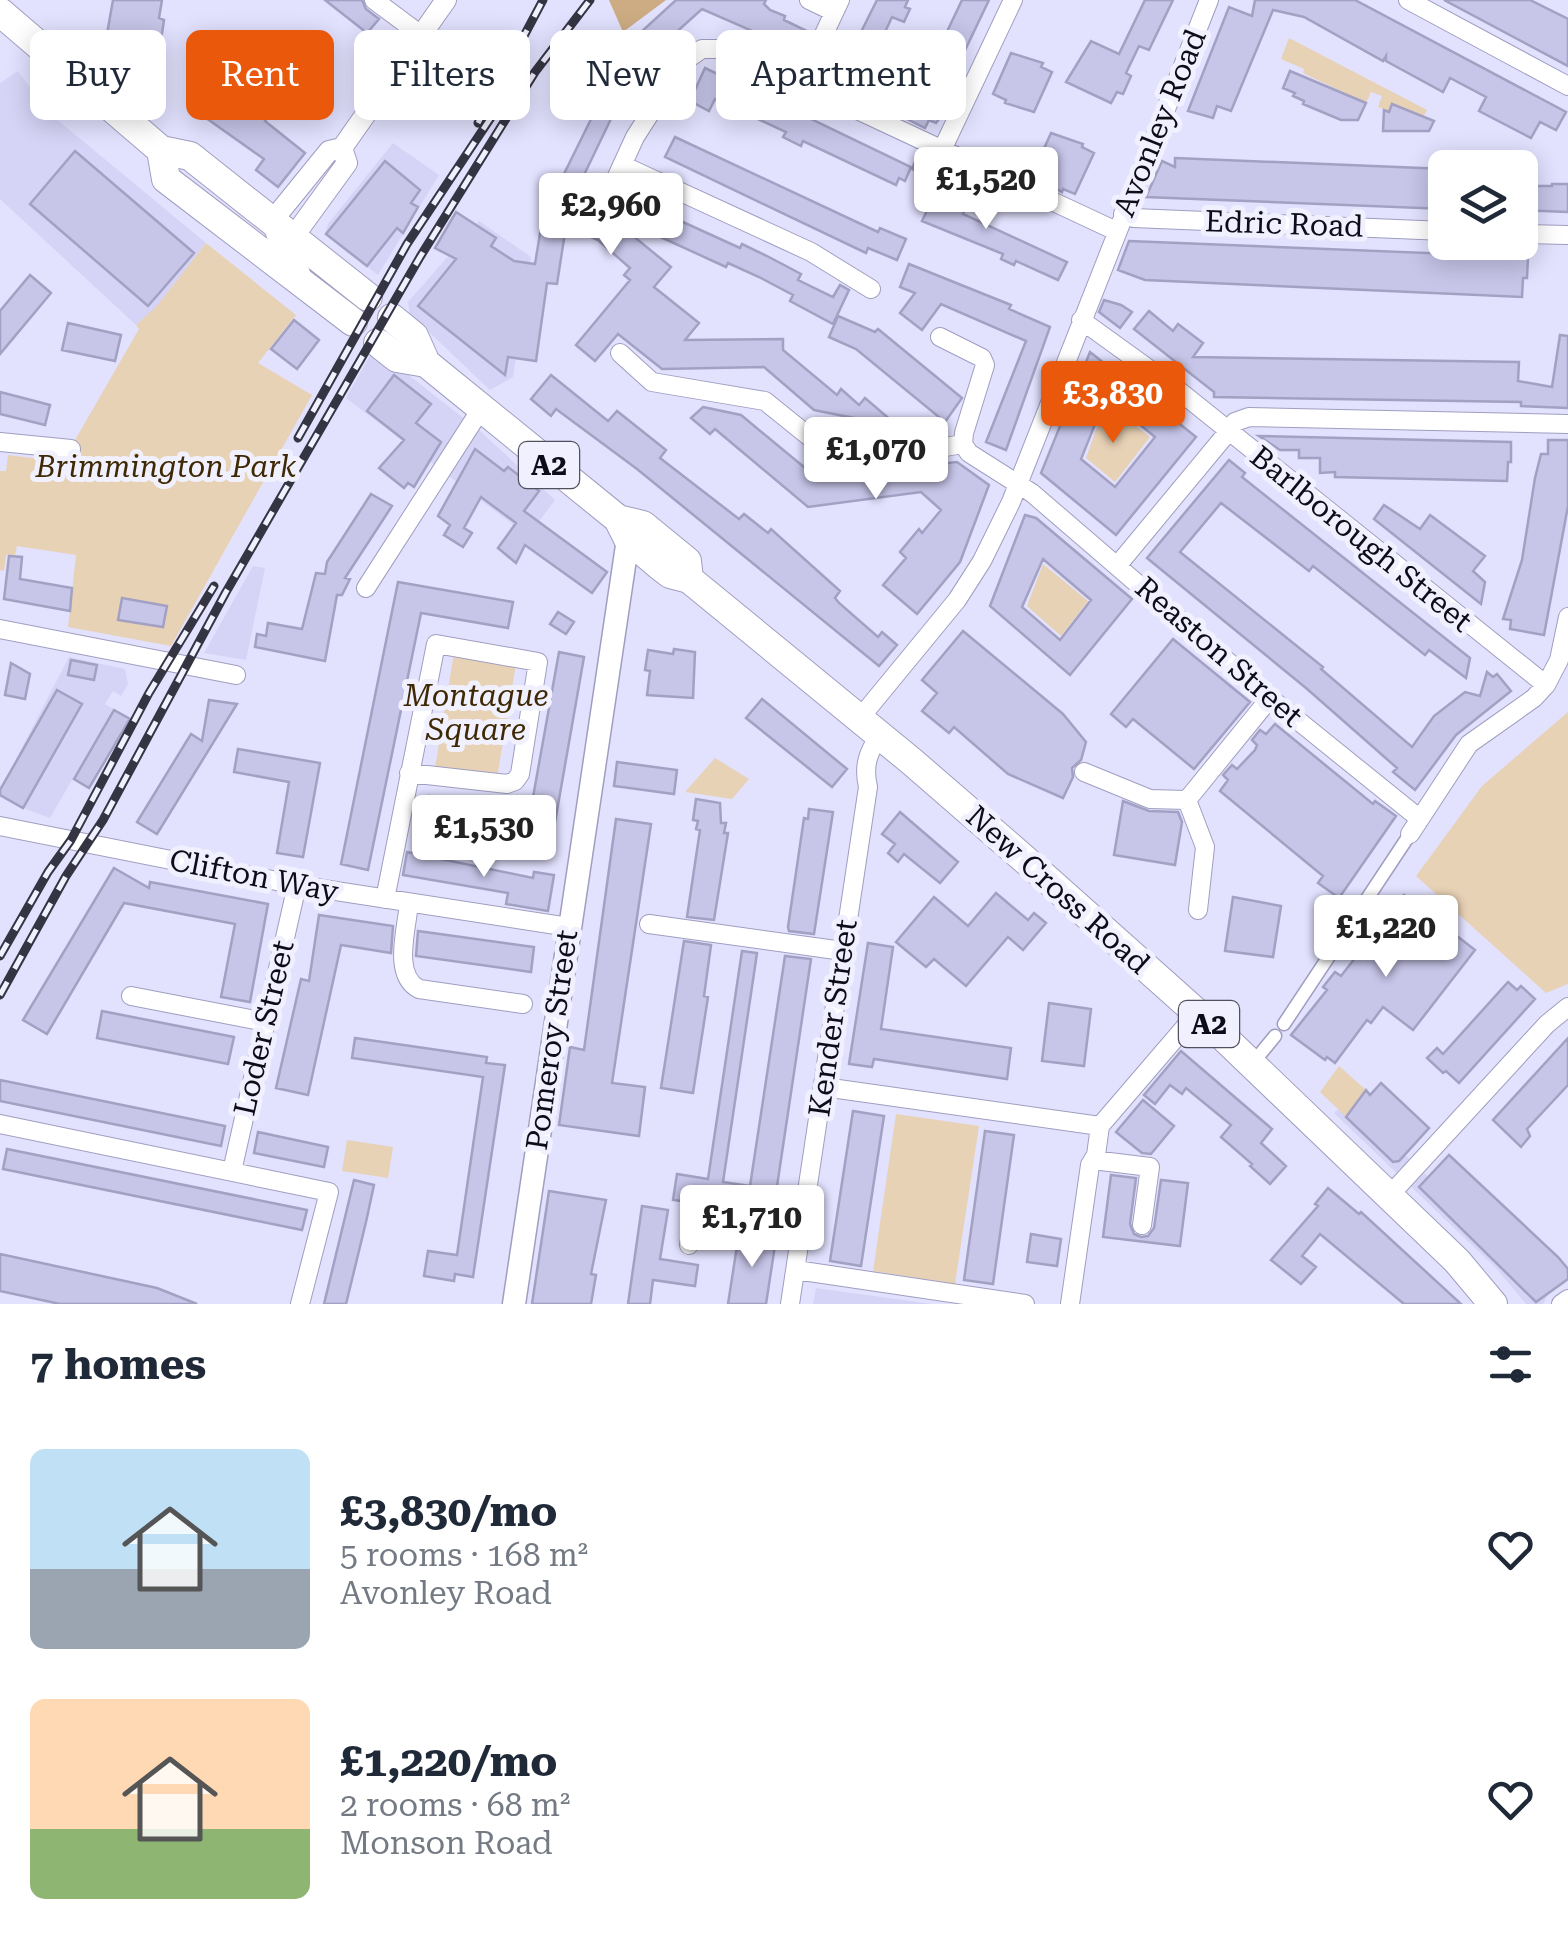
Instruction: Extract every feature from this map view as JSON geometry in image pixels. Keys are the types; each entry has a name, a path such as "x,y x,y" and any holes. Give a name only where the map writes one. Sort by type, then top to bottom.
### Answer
{"highway":[{"path":"6,27 160,150 190,156 368,297"},
{"path":"160,150 166,179 352,322"},
{"path":"234,231 284,228"},
{"name":"A2","path":"392,318 414,336 426,363 482,409"},
{"name":"A2","path":"378,342 397,358 426,363"},
{"name":"New Cross Road","path":"482,409 623,529 643,525 687,561 690,580 870,727 1198,1013 1457,1261 1493,1304"}],"main road":[{"name":"Pomeroy Street","path":"514,1304 623,529"}],"street":[{"path":"374,0 414,30"},
{"path":"425,30 446,0"},
{"path":"810,0 837,6 826,30"},
{"path":"942,150 1012,0"},
{"name":"Avonley Road","path":"870,727 982,560 1018,485 1209,0"},
{"path":"1408,0 1568,86"},
{"name":"Edric Road","path":"622,166 635,137 684,62 702,48 716,48"},
{"path":"304,284 296,264 278,244 329,151 342,148 362,120"},
{"name":"Edric Road","path":"879,120 942,150 1120,222 1134,218 1428,230"},
{"path":"602,208 622,166 812,252 870,289"},
{"path":"1538,234 1568,235"},
{"name":"Barlborough Street","path":"1081,320 1178,390 1546,685"},
{"path":"620,353 652,382 765,401 827,451 907,441 933,450 963,444 985,364 982,358 940,337"},
{"path":"366,588 482,409"},
{"path":"1117,566 1235,422 1248,416 1568,424"},
{"path":"0,443 70,449"},
{"name":"Reaston Street","path":"963,444 969,453 1032,493 1415,826"},
{"path":"1284,1024 1469,744 1534,698 1546,685 1559,660 1568,617"},
{"path":"0,629 236,675"},
{"path":"385,899 409,773 436,644 538,662 516,782 409,773"},
{"path":"1188,800 1270,698"},
{"name":"Kender Street","path":"790,1304 868,787 865,775 870,727"},
{"path":"1084,772 1150,799 1188,800"},
{"path":"1188,800 1205,847 1198,910"},
{"name":"Clifton Way","path":"0,826 297,885 568,927"},
{"name":"Loder Street","path":"232,1171 297,885"},
{"path":"409,903 404,968 411,985 523,1004"},
{"path":"649,924 843,951"},
{"path":"131,996 266,1022"},
{"path":"1389,1196 1547,1024 1568,1007"},
{"path":"1070,1304 1100,1126 1198,1013"},
{"path":"1252,1064 1274,1036"},
{"path":"824,1087 1100,1126"},
{"path":"0,1124 329,1192 300,1304"},
{"path":"1093,1160 1150,1168 1142,1225"},
{"path":"689,1245 694,1214 802,1230"},
{"path":"796,1270 1026,1304"},
{"path":"1561,1304 1568,1299"}],"shaded area":[{"path":"609,0 666,0 626,30 622,30"},
{"path":"18,71 30,87 30,120 57,120 206,243 156,308 136,325 0,199 0,83"},
{"path":"393,143 439,175 378,275 325,234 328,224"},
{"path":"479,221 531,257 513,377 490,390 410,314 408,302"},
{"path":"374,348 480,431 555,500 528,536 346,398"},
{"path":"253,566 265,568 246,660 204,653"},
{"path":"69,657 125,669 128,684 121,696 113,691 105,704 113,709 50,818 23,808 0,795 0,790"},
{"path":"1348,1101 1509,1253 1548,1294 1543,1304 1526,1304 1496,1268 1334,1113"},
{"path":"816,1288 932,1304 813,1304"}],"green space":[{"path":"1289,38 1427,110 1422,119 1393,104 1389,111 1378,107 1382,96 1371,92 1366,103 1303,73 1304,69 1281,59"},
{"name":"Brimmington Park","path":"206,243 296,315 258,363 312,395 171,646 68,627 76,555 17,546 15,555 6,555 4,571 0,570 0,471 6,471 8,455 71,463 75,440 139,329 136,325 156,307"},
{"path":"1106,402 1150,437 1115,482 1086,458"},
{"path":"818,417 859,426 861,438 825,440 810,428"},
{"path":"1043,564 1088,601 1061,636 1027,606"},
{"name":"Montague Square","path":"454,653 516,664 497,778 435,768"},
{"path":"1568,712 1568,984 1546,993 1416,876 1482,786"},
{"path":"715,758 749,779 732,799 685,792"},
{"path":"1339,1066 1366,1090 1346,1117 1320,1092"},
{"path":"896,1114 979,1126 955,1284 873,1271"},
{"path":"347,1140 393,1147 388,1178 342,1171"}],"building":[{"path":"113,0 162,0 159,18 164,20 162,30 108,30"},
{"path":"325,0 362,0 366,9 379,19 370,30 363,30"},
{"path":"676,0 766,0 764,4 770,10 805,30 750,30 702,9 679,30 643,30"},
{"path":"877,0 908,0 905,7 910,9 904,22 892,17 886,30 862,30"},
{"path":"962,0 989,0 966,48 966,30 948,30"},
{"path":"1145,0 1173,0 1149,50 1139,46 1126,73 1131,76 1123,94 1117,92 1111,103 1066,82 1091,41 1119,54"},
{"path":"1255,0 1355,0 1566,112 1556,130 1540,122 1531,138 1479,111 1486,97 1450,78 1443,92 1386,61 1386,56 1383,61 1304,17 1273,10 1231,111 1217,106 1213,118 1188,111 1229,7 1252,16"},
{"path":"1444,0 1530,0 1568,19 1568,66"},
{"path":"1011,53 1043,63 1041,67 1052,72 1034,112 1005,103 993,94"},
{"path":"705,68 716,73 716,99 709,111 696,104 696,88"},
{"path":"1290,71 1366,103 1358,120 1341,120 1303,104 1293,96 1295,93 1283,88"},
{"path":"1392,104 1434,121 1429,131 1383,131 1384,110 1389,112"},
{"path":"209,120 266,120 305,153 278,187 256,170 264,159"},
{"path":"591,120 610,120 571,202 596,220 626,230 671,267 654,287 699,323 685,340 783,339 783,350 837,395 841,389 859,405 865,398 899,427 814,410 764,367 662,369 618,334 595,361 576,345 630,280 624,275 630,268 598,240 566,226 557,284 547,283 536,361 508,357 505,375 418,306 456,259 435,248 456,212 496,238 491,246 514,261 535,264 548,185 558,186"},
{"path":"760,120 813,120 911,167 905,181 899,178 896,185 803,141 801,146 783,137 786,132"},
{"path":"909,120 929,120 925,128"},
{"path":"1051,133 1083,144 1094,153 1075,194 1063,189 1062,192 1032,175"},
{"path":"675,137 878,232 880,228 906,239 897,260 868,248 866,253 665,157"},
{"path":"75,151 194,253 148,306 30,204"},
{"path":"918,156 939,165 933,179 912,169"},
{"path":"1175,158 1428,168 1428,208 1146,197 1162,161 1175,167"},
{"path":"385,161 420,190 411,203 418,207 403,233 397,228 367,266 326,234"},
{"path":"942,179 970,191 963,214 1067,262 1058,280 1016,261 1014,265 1001,259 1003,254 922,221"},
{"path":"1568,184 1568,212 1538,211 1538,186"},
{"path":"639,202 740,248 742,244 767,256 801,274 798,280 833,297 840,285 849,290 833,324 790,301 793,295 759,277 728,263 726,267 630,223"},
{"path":"1129,241 1428,253 1428,260 1528,260 1522,297 1145,280 1118,270"},
{"path":"909,264 1011,305 1009,309 1050,327 1006,450 986,442 1026,341 941,304 922,330 900,313 915,293 900,287"},
{"path":"30,275 51,293 0,354 0,311"},
{"path":"1104,300 1132,312 1120,328 1099,312"},
{"path":"1149,311 1173,331 1178,324 1203,343 1193,357 1519,362 1518,381 1552,387 1560,335 1568,336 1568,408 1521,406 1521,402 1214,397 1214,392 1134,329"},
{"path":"838,316 875,332 878,329 962,398 945,422 856,349 829,337"},
{"path":"294,320 319,340 297,369 271,349"},
{"path":"68,323 121,335 115,361 62,350"},
{"path":"1090,352 1196,437 1116,535 1041,473","holes":["1106,397 1155,437 1115,487 1081,459"]},
{"path":"394,375 431,404 416,423 441,442 414,487 408,483 404,488 379,468 404,440 367,411"},
{"path":"551,375 608,421 617,411 666,450 660,458 739,519 744,514 768,533 771,529 840,591 835,598 839,603 878,637 882,632 897,645 879,666 637,469 556,409 551,416 531,399"},
{"path":"0,392 50,405 45,425 0,414"},
{"path":"703,407 741,415 816,477 957,462 989,485 960,562 917,614 883,585 906,558 900,552 941,510 921,492 808,507 715,429 710,434 691,418"},
{"path":"1259,436 1511,442 1511,462 1507,481 1335,477 1335,472 1320,473 1320,458 1299,458 1299,450 1280,450"},
{"path":"1548,440 1568,440 1568,506 1544,635 1510,629 1511,620 1503,619 1522,560 1535,478 1541,454 1548,454"},
{"path":"475,449 504,471 508,467 539,491 524,511 607,572 592,593 525,545 516,563 498,548 516,523 481,497 464,528 472,533 463,547 444,535 450,525 438,516"},
{"path":"1229,460 1245,473 1242,477 1470,658 1466,678 1429,650 1425,655 1313,566 1309,571 1221,503 1180,552 1323,667 1412,747 1434,716 1465,692 1480,696 1487,672 1493,677 1497,674 1511,691 1456,735 1415,790 1393,772 1397,768 1306,688 1147,558"},
{"path":"371,494 392,506 345,578 350,579 342,595 337,595 325,661 255,647 257,634 266,636 268,623 302,629 316,573 325,574 327,562"},
{"path":"1384,505 1420,529 1430,515 1485,556 1473,571 1485,582 1481,604 1374,519"},
{"path":"1025,515 1036,518 1132,599 1070,675 990,606","holes":["1043,559 1091,600 1060,640 1022,607"]},
{"path":"9,556 22,557 20,579 72,588 70,611 4,599"},
{"path":"398,582 513,602 508,628 421,613 368,870 341,864"},
{"path":"122,598 167,606 163,627 118,620"},
{"path":"558,612 574,622 566,634 550,624"},
{"path":"963,631 1063,714 1086,742 1081,760 1072,768 1073,777 1063,798 1008,774 954,727 949,733 922,711 937,693 922,680"},
{"path":"1173,639 1250,702 1194,769 1133,719 1126,727 1111,714"},
{"path":"674,649 695,652 693,698 647,695 648,650 673,654"},
{"path":"559,652 584,657 551,845 424,823 429,796 530,814"},
{"path":"71,660 97,665 94,680 68,675"},
{"path":"11,663 30,674 25,699 5,695"},
{"path":"57,690 82,704 23,808 0,795 0,790"},
{"path":"762,699 847,769 832,787 746,718"},
{"path":"209,700 237,704 157,834 137,822 191,734 202,741"},
{"path":"114,710 130,719 89,788 74,779"},
{"path":"1275,724 1373,804 1375,801 1396,816 1339,898 1318,883 1323,876 1220,791 1228,780 1223,775 1232,765 1237,769 1255,750 1257,745 1252,740 1260,730 1266,734"},
{"path":"238,749 320,763 303,857 277,853 289,782 234,772"},
{"path":"617,762 677,770 674,794 614,786"},
{"path":"696,799 720,803 721,823 726,823 724,833 728,833 714,920 687,917 700,830 696,829 698,821 693,820"},
{"path":"1123,801 1149,811 1178,812 1182,822 1175,865 1114,855"},
{"path":"809,809 833,812 814,934 789,931 788,927 804,818 808,819"},
{"path":"900,812 958,862 940,883 904,854 898,862 888,853 895,844 882,834"},
{"path":"616,819 651,824 612,1083 645,1087 639,1136 559,1125 570,1047 584,1050"},
{"path":"407,852 533,878 534,872 554,875 548,911 506,904 508,893 403,875"},
{"path":"114,868 149,888 150,882 268,904 250,1002 221,997 235,924 124,903 47,1034 23,1020"},
{"path":"996,893 1028,920 1034,913 1046,923 1023,950 1008,937 966,986 934,959 926,967 896,942 934,897 968,926"},
{"path":"1404,895 1475,950 1413,1030 1383,1007 1371,1023 1367,1020 1335,1063 1327,1057 1325,1060 1291,1035 1327,990 1323,987 1335,972 1341,976"},
{"path":"1233,897 1281,906 1273,957 1225,951"},
{"path":"319,915 393,926 391,953 341,945 308,1095 276,1088 301,979 309,981"},
{"path":"418,931 534,947 531,972 416,956"},
{"path":"684,941 711,945 704,996 708,997 693,1093 661,1088"},
{"path":"868,943 893,947 881,1029 1011,1048 1007,1079 874,1059 872,1067 849,1064"},
{"path":"742,951 757,953 723,1182 750,1186 785,956 811,959 773,1213 673,1200 677,1174 708,1179"},
{"path":"1508,982 1517,990 1521,986 1535,999 1459,1083 1427,1058 1437,1048 1443,1054"},
{"path":"1049,1003 1091,1009 1084,1066 1042,1061"},
{"path":"102,1011 234,1037 228,1064 97,1038"},
{"path":"355,1038 487,1057 486,1063 505,1065 473,1277 455,1274 454,1281 424,1276 428,1251 457,1255 483,1077 352,1058"},
{"path":"1568,1038 1568,1085 1527,1129 1530,1136 1521,1147 1493,1120"},
{"path":"1181,1051 1272,1129 1261,1143 1286,1166 1270,1184 1221,1137 1231,1125 1186,1088 1182,1094 1170,1085 1155,1104 1144,1095"},
{"path":"0,1080 225,1126 221,1146 0,1101"},
{"path":"1381,1083 1429,1128 1399,1161 1393,1162 1346,1117 1366,1090 1370,1095"},
{"path":"1143,1100 1174,1126 1151,1154 1142,1153 1116,1132"},
{"path":"853,1111 884,1116 861,1266 830,1261"},
{"path":"985,1131 1014,1135 993,1284 964,1280"},
{"path":"258,1132 328,1147 324,1167 254,1153"},
{"path":"7,1149 307,1210 302,1230 3,1169"},
{"path":"1449,1155 1558,1257 1568,1269 1568,1279 1536,1302 1419,1187"},
{"path":"1111,1175 1136,1178 1130,1224 1134,1234 1141,1237 1148,1236 1154,1228 1161,1180 1188,1183 1180,1246 1103,1237"},
{"path":"354,1180 374,1185 366,1222 346,1304 324,1304"},
{"path":"1328,1188 1361,1212 1461,1304 1404,1304 1320,1234 1302,1256 1316,1267 1301,1284 1271,1260 1318,1206 1315,1204"},
{"path":"549,1191 606,1200 591,1274 596,1275 591,1304 532,1304"},
{"path":"642,1206 668,1210 660,1259 698,1265 695,1286 653,1280 650,1304 628,1304"},
{"path":"739,1233 776,1239 766,1304 728,1304"},
{"path":"1031,1234 1061,1239 1057,1266 1027,1262"},
{"path":"0,1254 157,1288 197,1304 60,1304 0,1291"}],"railway":[{"path":"478,123 543,0"},
{"path":"0,995 420,257 535,72 590,0"},
{"path":"298,438 407,244 489,120"},
{"path":"0,956 71,840 149,693 214,586"}]}
